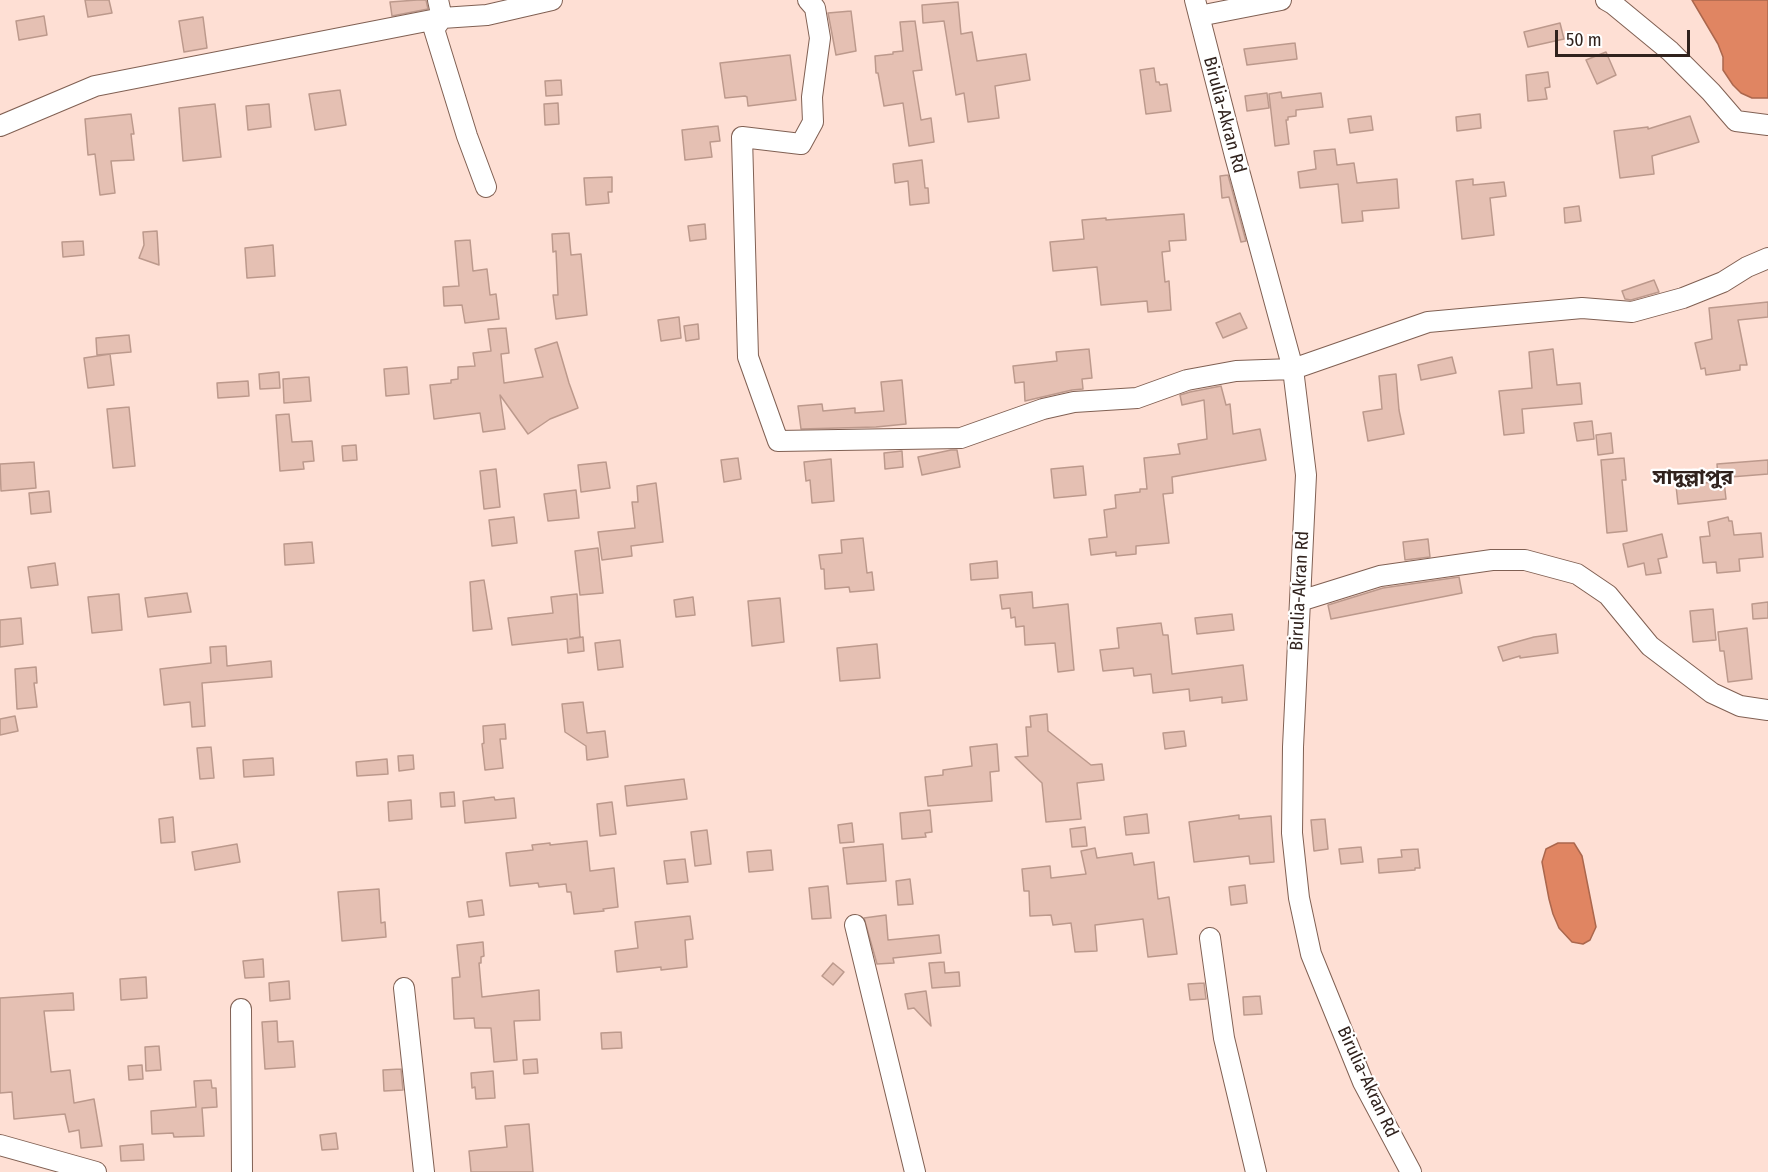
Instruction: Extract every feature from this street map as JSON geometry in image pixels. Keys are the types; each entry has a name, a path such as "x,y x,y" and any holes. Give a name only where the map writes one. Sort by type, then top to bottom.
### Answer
{"street":[{"path":"0,126 95,86 440,9 487,15 552,0"},
{"path":"808,0 815,8 820,38 812,97 813,122 801,144 742,137 748,357 778,441 961,438 1043,409 1074,402 1137,398 1187,380 1236,370 1293,369 1428,322 1582,308 1632,312 1683,298 1723,282 1768,258"},
{"path":"1197,8 1281,0"},
{"path":"1606,0 1614,4 1670,51 1736,121 1768,124"},
{"name":"Birulia-Akran Rd","path":"1197,8 1293,369 1306,475 1293,747 1292,833 1299,898 1311,954 1363,1082 1411,1172"},
{"path":"440,9 434,29 467,136 486,187"},
{"path":"1300,601 1380,576 1492,560 1525,560 1577,574 1608,595 1650,646 1712,693 1740,706 1768,710"},
{"path":"855,925 915,1172"},
{"path":"1210,938 1224,1038 1256,1172"},
{"path":"404,988 424,1172"},
{"path":"241,1009 242,1172"},
{"path":"0,1145 96,1172"}],"shaded area":[{"path":"1692,0 1768,0 1768,98 1752,98 1741,93 1733,85 1723,70 1723,57 1718,44"},
{"path":"1558,843 1574,843 1582,856 1596,927 1590,940 1583,944 1572,942 1559,928 1549,899 1542,862 1546,849"}],"building":[{"path":"85,0 109,0 112,13 88,17"},
{"path":"426,0 428,9 392,16 390,2"},
{"path":"958,2 961,34 972,32 977,61 1026,54 1030,80 995,86 999,118 968,122 964,93 956,95 944,21 923,23 922,5"},
{"path":"851,11 856,51 836,55 828,13"},
{"path":"44,16 47,35 19,40 16,21"},
{"path":"203,17 207,48 184,52 179,21"},
{"path":"915,21 922,70 913,71 921,120 931,118 934,142 909,146 903,103 884,106 878,73 876,73 875,56 903,51 900,22"},
{"path":"1560,23 1564,39 1528,47 1524,32"},
{"path":"1295,43 1297,59 1247,65 1244,49"},
{"path":"1606,52 1616,75 1597,84 1586,60"},
{"path":"790,55 796,100 748,106 745,96 725,98 720,63"},
{"path":"1154,68 1156,82 1160,85 1167,84 1171,111 1146,114 1140,70"},
{"path":"1548,72 1550,87 1545,88 1547,99 1528,101 1526,75"},
{"path":"561,80 562,95 546,96 545,81"},
{"path":"340,90 346,125 315,130 309,94"},
{"path":"1281,92 1282,98 1321,93 1323,107 1296,110 1296,116 1288,117 1286,120 1289,144 1275,146 1269,94"},
{"path":"1267,93 1269,108 1247,111 1245,96"},
{"path":"558,103 559,124 545,125 544,104"},
{"path":"215,104 221,157 183,161 179,108"},
{"path":"269,104 271,127 248,130 246,106"},
{"path":"131,114 134,160 111,161 115,193 100,195 95,154 88,155 85,119"},
{"path":"1480,114 1481,128 1457,131 1456,117"},
{"path":"1371,116 1373,130 1350,133 1348,119"},
{"path":"1690,116 1699,142 1652,156 1654,174 1620,178 1614,131 1648,127 1648,129"},
{"path":"718,126 720,141 710,142 712,157 685,160 682,130"},
{"path":"1335,149 1337,165 1354,163 1357,183 1397,179 1399,208 1362,211 1363,221 1342,223 1338,184 1300,188 1298,172 1316,169 1314,151"},
{"path":"922,160 929,203 910,205 908,181 895,183 893,164"},
{"path":"1228,175 1246,241 1241,242 1229,197 1222,198 1220,176"},
{"path":"612,177 612,192 608,192 609,203 586,205 584,178"},
{"path":"1473,179 1473,185 1504,182 1506,196 1490,198 1494,235 1462,239 1456,181"},
{"path":"1579,206 1581,221 1565,223 1564,208"},
{"path":"1184,214 1186,240 1169,241 1170,251 1162,252 1165,282 1169,281 1171,310 1148,312 1147,301 1101,305 1097,267 1053,271 1050,242 1084,239 1082,220"},
{"path":"705,224 706,239 690,241 688,226"},
{"path":"157,231 159,265 139,258 144,245 143,232"},
{"path":"569,233 571,255 581,254 587,315 556,319 553,295 558,295 556,251 553,252 552,234"},
{"path":"470,240 473,271 487,269 490,295 496,294 499,319 465,323 462,305 444,306 443,287 459,286 455,241"},
{"path":"83,241 84,255 63,257 62,242"},
{"path":"273,245 275,276 247,278 245,248"},
{"path":"1654,280 1659,292 1631,300 1625,299 1622,291"},
{"path":"1768,302 1768,317 1738,320 1747,365 1740,365 1740,370 1706,375 1705,368 1701,369 1695,343 1712,339 1709,308"},
{"path":"1240,313 1247,328 1223,338 1216,323"},
{"path":"679,317 681,338 661,341 658,320"},
{"path":"698,324 699,339 686,341 684,326"},
{"path":"506,328 509,353 501,354 504,383 543,377 535,349 557,342 578,408 550,419 528,434 500,395 505,429 483,432 480,413 434,419 430,385 451,383 451,380 458,379 458,367 475,366 473,353 491,351 488,329"},
{"path":"129,335 131,352 97,355 96,338"},
{"path":"1089,349 1092,378 1082,379 1083,389 1025,401 1024,382 1015,383 1013,366 1057,361 1056,352"},
{"path":"1553,349 1557,385 1580,383 1582,404 1522,409 1524,433 1504,435 1499,391 1532,388 1529,352"},
{"path":"110,354 114,385 88,388 84,358"},
{"path":"1452,357 1456,373 1421,380 1418,365"},
{"path":"407,367 409,394 386,396 384,369"},
{"path":"279,372 280,388 260,389 259,374"},
{"path":"1396,374 1404,434 1368,441 1363,412 1382,409 1379,376"},
{"path":"309,377 311,401 284,403 283,379"},
{"path":"902,380 906,424 801,429 798,406 822,404 823,411 855,408 855,413 884,411 881,382"},
{"path":"248,381 249,396 218,398 217,383"},
{"path":"1221,386 1226,405 1230,404 1233,434 1260,429 1266,460 1172,477 1173,493 1163,494 1169,543 1136,546 1136,554 1116,556 1116,552 1091,555 1089,539 1107,537 1104,510 1116,508 1115,495 1147,489 1144,458 1180,454 1178,444 1207,439 1204,400 1182,405 1180,395"},
{"path":"129,407 135,466 113,468 107,409"},
{"path":"289,414 292,442 312,441 314,461 303,462 304,469 280,471 276,415"},
{"path":"1592,421 1594,439 1577,441 1574,423"},
{"path":"1611,433 1613,453 1598,455 1596,435"},
{"path":"356,445 357,460 343,461 342,446"},
{"path":"957,450 960,467 922,475 918,457"},
{"path":"902,451 903,467 885,469 884,453"},
{"path":"738,458 741,479 724,482 721,460"},
{"path":"1624,458 1626,480 1622,480 1627,531 1607,533 1601,460"},
{"path":"831,459 834,501 812,503 810,480 806,481 804,462"},
{"path":"1768,460 1768,474 1718,478 1717,464"},
{"path":"34,462 36,488 1,491 0,464"},
{"path":"606,462 610,488 581,492 578,465"},
{"path":"1083,466 1086,495 1054,498 1051,469"},
{"path":"496,469 500,507 484,509 480,471"},
{"path":"1724,481 1726,499 1678,504 1676,486"},
{"path":"656,483 663,542 631,546 632,556 602,560 598,532 635,528 632,502 638,502 637,486"},
{"path":"576,490 579,518 548,521 544,494"},
{"path":"49,491 51,512 31,514 29,493"},
{"path":"514,517 517,543 492,546 489,520"},
{"path":"1728,517 1729,521 1732,521 1734,535 1761,533 1763,557 1739,559 1740,571 1717,573 1716,562 1703,563 1700,537 1710,536 1708,522"},
{"path":"1662,534 1667,557 1658,559 1661,573 1646,575 1644,563 1628,567 1623,544"},
{"path":"863,538 867,573 872,572 874,590 850,592 849,587 825,589 824,569 821,569 819,555 842,553 841,540"},
{"path":"1428,539 1430,557 1405,560 1403,542"},
{"path":"312,542 314,563 285,565 284,544"},
{"path":"598,548 603,593 580,595 575,551"},
{"path":"997,561 998,578 971,580 970,564"},
{"path":"55,563 58,585 31,588 28,567"},
{"path":"1459,577 1462,593 1331,619 1328,605 1383,588"},
{"path":"484,580 492,629 473,631 470,582"},
{"path":"1032,592 1033,608 1068,604 1074,670 1058,672 1055,643 1025,645 1024,626 1016,627 1015,617 1011,618 1010,608 1002,609 1000,595"},
{"path":"187,593 191,612 148,617 145,598"},
{"path":"119,594 122,630 92,633 88,597"},
{"path":"577,594 580,637 570,639 583,637 584,651 568,653 567,639 512,645 508,618 553,613 551,597"},
{"path":"693,597 695,615 676,617 674,600"},
{"path":"780,598 784,642 752,646 748,601"},
{"path":"1768,602 1768,618 1753,619 1752,604"},
{"path":"1713,609 1716,640 1693,642 1690,611"},
{"path":"1232,614 1234,630 1197,634 1195,618"},
{"path":"21,618 23,644 0,647 0,620"},
{"path":"1161,623 1163,635 1168,635 1172,674 1243,665 1247,700 1222,703 1222,697 1190,701 1189,689 1153,693 1151,674 1134,676 1133,668 1103,671 1100,650 1119,648 1117,628"},
{"path":"1747,628 1752,679 1728,682 1724,651 1720,651 1718,632"},
{"path":"1556,634 1558,653 1520,658 1520,656 1503,661 1498,647 1534,637"},
{"path":"620,640 623,667 598,670 595,643"},
{"path":"877,644 880,678 840,681 837,648"},
{"path":"226,646 227,666 271,661 272,677 202,683 205,726 192,727 190,702 164,705 160,669 211,663 210,647"},
{"path":"36,667 37,683 34,683 37,707 17,709 15,669"},
{"path":"583,702 587,733 605,731 608,757 587,760 586,746 565,732 562,704"},
{"path":"1047,714 1048,731 1091,765 1102,764 1104,780 1077,783 1081,819 1046,822 1042,783 1015,757 1028,756 1026,727 1031,727 1030,716"},
{"path":"15,716 18,731 0,735 0,719"},
{"path":"505,724 506,739 500,739 503,768 485,770 482,744 484,743 483,726"},
{"path":"1184,731 1186,746 1165,749 1163,733"},
{"path":"997,744 999,771 990,772 992,801 928,806 925,777 943,775 943,770 972,766 970,747"},
{"path":"211,747 214,778 200,779 197,748"},
{"path":"413,755 414,769 399,771 398,756"},
{"path":"273,758 274,775 244,777 243,760"},
{"path":"387,759 388,774 357,776 356,762"},
{"path":"684,779 687,799 627,806 625,786"},
{"path":"454,792 455,806 441,807 440,793"},
{"path":"494,797 495,800 514,798 516,818 465,823 463,801"},
{"path":"411,800 412,819 389,821 388,802"},
{"path":"612,802 616,834 600,836 597,804"},
{"path":"930,810 932,832 925,833 926,837 902,839 900,813"},
{"path":"1147,814 1149,833 1126,835 1124,817"},
{"path":"1239,815 1239,819 1271,816 1274,862 1250,864 1249,856 1194,862 1189,822"},
{"path":"173,817 175,842 161,843 159,819"},
{"path":"1325,819 1328,849 1314,851 1311,820"},
{"path":"852,823 854,842 840,843 838,825"},
{"path":"1085,827 1087,846 1072,847 1070,829"},
{"path":"707,830 711,864 695,866 691,832"},
{"path":"587,841 590,871 614,868 618,907 574,914 571,892 567,892 566,884 539,887 538,883 510,886 506,853 533,850 532,845"},
{"path":"237,844 240,862 195,870 192,852"},
{"path":"883,844 886,881 847,884 843,848"},
{"path":"1361,847 1363,862 1341,864 1339,849"},
{"path":"1095,848 1097,858 1132,853 1134,865 1154,862 1158,899 1169,897 1177,954 1148,957 1143,919 1095,925 1097,951 1075,952 1071,923 1053,925 1051,915 1030,916 1029,891 1024,891 1022,869 1050,866 1051,878 1086,874 1081,851"},
{"path":"1418,849 1420,868 1379,873 1378,859 1402,857 1401,850"},
{"path":"771,850 773,870 749,872 747,852"},
{"path":"685,859 688,882 667,884 664,861"},
{"path":"910,879 913,904 898,905 896,881"},
{"path":"1245,885 1247,903 1231,905 1229,887"},
{"path":"828,886 831,918 812,919 809,888"},
{"path":"379,889 381,923 385,922 386,937 342,941 338,892"},
{"path":"482,900 484,915 469,917 467,902"},
{"path":"886,915 888,940 939,935 941,953 893,958 894,963 877,964 864,918"},
{"path":"690,916 693,939 685,940 687,967 661,970 661,967 617,972 615,951 638,948 635,922"},
{"path":"483,942 484,956 481,957 481,963 479,963 482,997 539,990 540,1020 514,1021 517,1060 494,1062 491,1028 475,1028 474,1018 454,1019 452,978 460,977 457,945"},
{"path":"263,959 264,977 245,978 243,961"},
{"path":"944,962 945,973 959,972 960,986 932,988 929,963"},
{"path":"833,963 844,972 833,985 822,976"},
{"path":"146,977 147,998 121,1000 120,979"},
{"path":"289,981 290,999 270,1001 269,983"},
{"path":"1204,983 1206,999 1190,1000 1188,984"},
{"path":"926,991 931,1026 914,1008 908,1009 905,994"},
{"path":"73,993 74,1010 44,1011 51,1072 70,1070 74,1103 94,1099 102,1146 81,1148 79,1130 69,1132 65,1114 14,1119 12,1092 0,1093 0,998"},
{"path":"1260,996 1262,1014 1244,1015 1243,997"},
{"path":"277,1021 278,1042 293,1041 295,1067 265,1069 262,1022"},
{"path":"621,1032 622,1048 602,1049 601,1033"},
{"path":"159,1046 161,1070 146,1071 145,1047"},
{"path":"537,1059 538,1073 524,1074 523,1060"},
{"path":"142,1065 143,1079 129,1080 128,1066"},
{"path":"401,1069 403,1090 384,1091 383,1070"},
{"path":"493,1071 495,1098 476,1099 475,1087 472,1088 471,1073"},
{"path":"211,1080 212,1088 216,1088 217,1107 202,1108 204,1136 174,1137 173,1133 152,1134 151,1111 196,1107 194,1081"},
{"path":"529,1124 533,1172 471,1172 469,1151 507,1147 505,1126"},
{"path":"336,1133 338,1149 322,1150 320,1135"},
{"path":"143,1144 144,1160 121,1161 120,1146"}],"district":[{"name":"সাদুল্লাপুর","path":"1693,478"}]}
